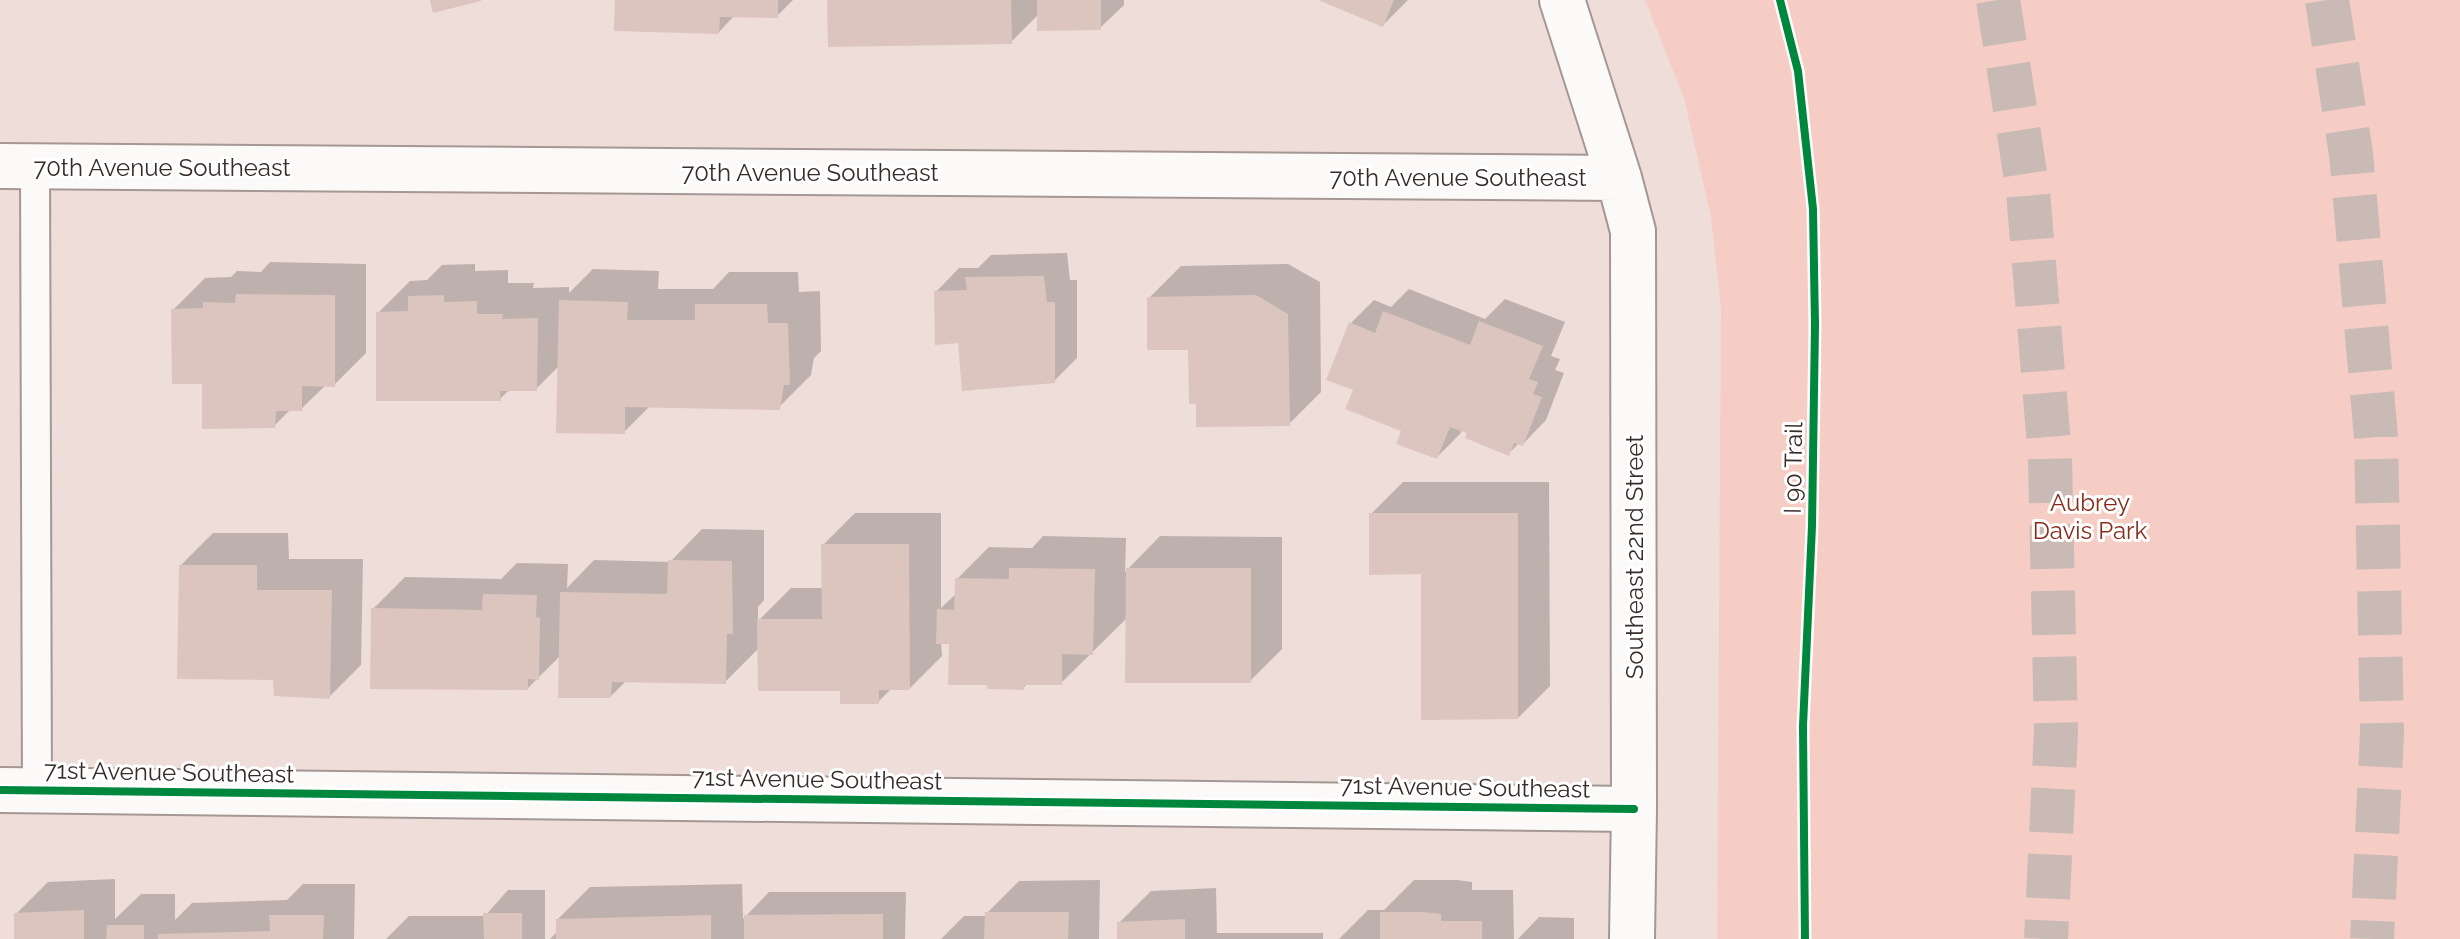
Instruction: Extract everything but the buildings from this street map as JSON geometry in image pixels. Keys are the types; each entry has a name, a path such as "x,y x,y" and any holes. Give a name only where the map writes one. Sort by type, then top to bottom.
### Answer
{"street":[{"name":"Southeast 22nd Street","path":"1562,0 1633,231 1632,939"},
{"name":"70th Avenue Southeast","path":"17,166 1619,178"},
{"name":"71st Avenue Southeast","path":"18,790 1634,809"}],"lane":[{"path":"17,166 18,790"}],"green space":[{"name":"Aubrey Davis Park","path":"1645,0 2460,0 2460,939 1717,939 1721,307 1711,217 1684,98"}],"tunnel":[{"path":"1998,0 2028,192 2050,457 2056,731 2046,939"},
{"path":"2327,0 2351,154 2376,437 2382,733 2372,939"}],"cycle path":[{"name":"I 90 Trail","path":"1780,0 1798,71 1813,209 1812,526 1803,726 1805,939"},
{"path":"0,790 1634,809"}]}
